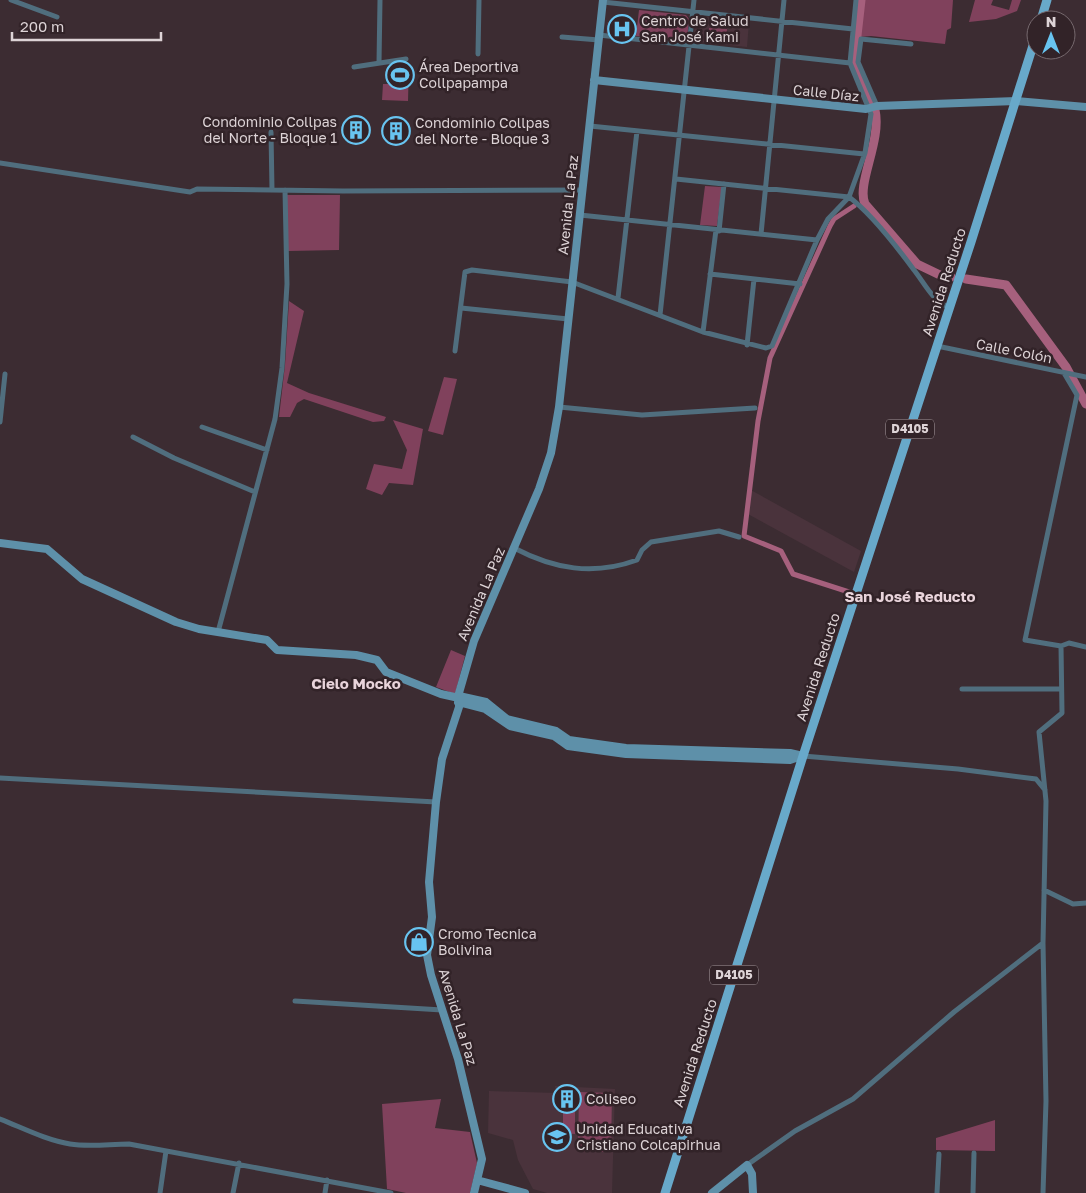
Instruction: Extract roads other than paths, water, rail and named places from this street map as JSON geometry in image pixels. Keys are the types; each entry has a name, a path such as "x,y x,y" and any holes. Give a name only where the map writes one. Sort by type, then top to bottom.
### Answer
{"main road":[{"name":"Avenida La Paz","path":"474,1193 482,1159 458,1059 427,955 432,917 429,882 436,802 442,759 459,707 458,699 474,641 539,489 552,453 559,406 603,1"},
{"name":"Avenida Reducto","path":"665,1193 803,756 1029,60"},
{"name":"Calle Díaz","path":"594,80 866,110 873,107 1016,102 1086,107"},
{"path":"0,543 47,549 82,579 176,622 218,632 267,640 277,650 356,655 376,660 386,672 485,709 510,726 542,730 568,746 790,760 803,756"},
{"path":"712,1193 747,1165 752,1174 752,1193"},
{"path":"477,1180 525,1193"}],"street":[{"path":"11,0 57,16"},
{"path":"379,63 380,0"},
{"path":"478,0 478,54"},
{"path":"660,315 694,0"},
{"path":"761,234 784,0"},
{"path":"856,0 850,63 873,107"},
{"path":"603,1 853,29"},
{"path":"562,37 688,45 850,63"},
{"path":"454,351 465,272 472,270 572,282 703,332 747,345 766,348 772,346 800,284 817,240 828,219 848,197 864,154 873,107 858,62 861,39 911,44"},
{"path":"354,67 406,59"},
{"path":"590,126 864,154"},
{"path":"618,298 637,131"},
{"path":"271,132 272,190"},
{"path":"0,163 190,192 197,189 582,190"},
{"path":"676,179 848,197 860,205 914,270 930,293 940,303 948,307"},
{"path":"703,332 724,184"},
{"path":"218,632 275,419 282,368 287,284 284,190"},
{"path":"580,215 817,240"},
{"path":"710,274 800,284"},
{"path":"747,345 754,279"},
{"path":"461,308 568,319"},
{"name":"Calle Colón","path":"937,346 1084,377"},
{"path":"1065,373 1077,395 1025,640 1061,646 1070,643 1086,647"},
{"path":"0,422 5,374"},
{"path":"559,406 642,415 756,408"},
{"path":"202,427 267,450"},
{"path":"132,437 174,458 256,492"},
{"path":"514,548 533,558 560,566 608,569 637,560 642,550 651,542 719,531 738,537"},
{"path":"1043,1193 1046,1101 1043,944 1045,790 1039,732 1062,713 1061,646"},
{"path":"962,689 1061,689"},
{"path":"803,756 958,769 1036,779 1045,790"},
{"path":"0,778 436,802"},
{"path":"1044,890 1072,904 1086,903"},
{"path":"747,1165 795,1131 853,1098 954,1012 1043,944"},
{"path":"295,1001 442,1010"},
{"path":"0,1119 58,1142 85,1146 129,1144 239,1163 391,1193"},
{"path":"160,1193 166,1151"},
{"path":"973,1193 974,1153"},
{"path":"937,1193 939,1154"},
{"path":"233,1193 239,1163"},
{"path":"325,1193 327,1180"}],"waterway":[{"path":"861,0 854,62 872,102"},
{"path":"875,110 875,135 864,185 863,195 865,204 917,264 942,276 951,277"},
{"path":"849,592 793,574 781,551 744,536 758,421 770,358 830,226 834,219 854,206"},
{"path":"966,279 1006,285 1066,367 1086,404"}],"place":[{"name":"Centro de Salud San José Kami","path":"622,29"},
{"name":"Área Deportiva Collpapampa","path":"400,75"},
{"name":"Condominio Collpas del Norte - Bloque 1","path":"356,130"},
{"name":"Condominio Collpas del Norte - Bloque 3","path":"396,131"},
{"name":"Cromo Tecnica Bolivina","path":"419,942"},
{"name":"Coliseo","path":"567,1099"},
{"name":"Unidad Educativa Cristiano Colcapirhua","path":"557,1137"}],"district":[{"name":"San José Reducto","path":"910,597"},
{"name":"Cielo Mocko","path":"356,684"}]}
